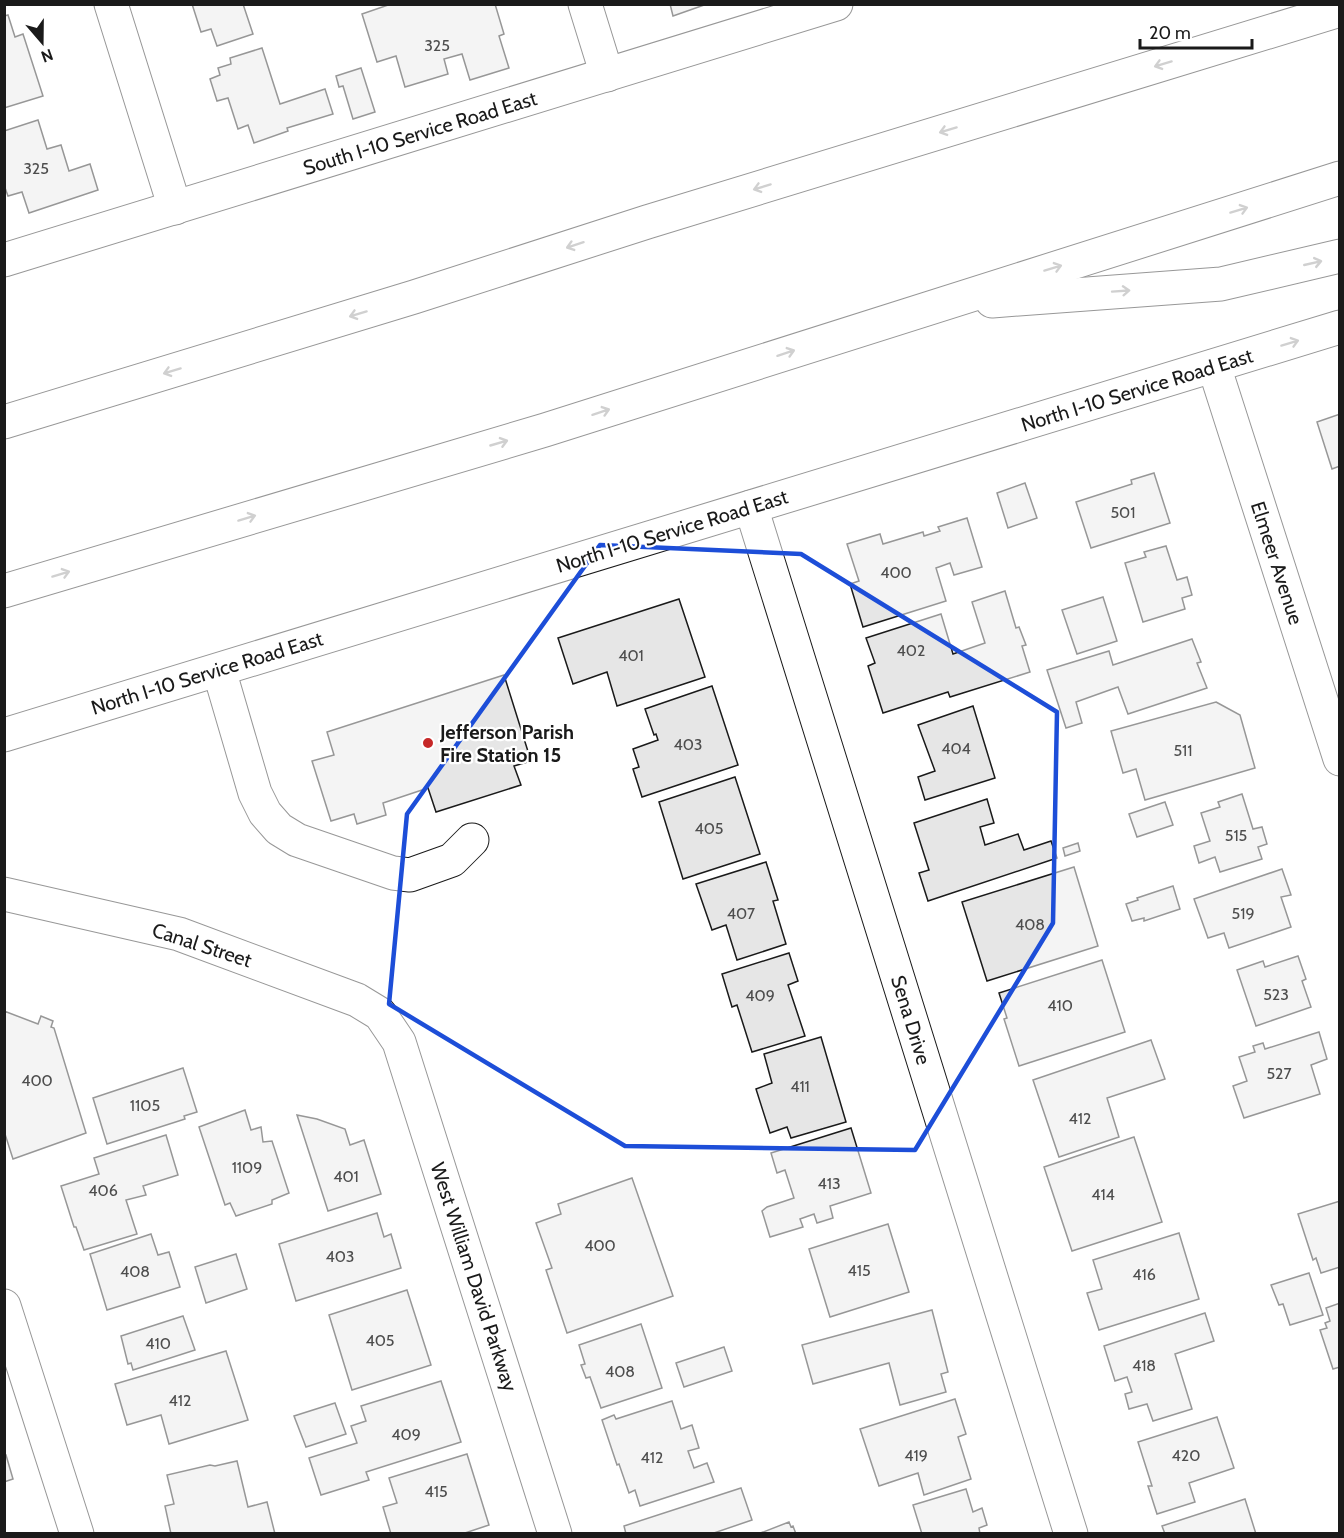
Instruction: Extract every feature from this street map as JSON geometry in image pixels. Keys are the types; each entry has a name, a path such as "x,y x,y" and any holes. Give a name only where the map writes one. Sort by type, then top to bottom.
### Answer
{"main road":[{"path":"111,4 175,208"},
{"path":"585,4 607,75"},
{"name":"South I-10 Service Road East","path":"4,260 836,4"},
{"path":"4,422 1340,10"},
{"path":"4,591 556,426 1340,178"},
{"path":"937,305 1221,284 1340,256"},
{"name":"North I-10 Service Road East","path":"4,735 1340,327"},
{"name":"Elmeer Avenue","path":"1214,366 1340,759"},
{"name":"Sena Drive","path":"751,507 1071,1533"},
{"path":"219,669 255,793 265,813 279,829 297,840 393,873 411,875 452,860 472,840"},
{"name":"Canal Street","path":"4,894 179,934 357,1000 380,1014 388,1023"},
{"name":"West William David Parkway","path":"388,1023 399,1042 555,1533"},
{"path":"4,1306 77,1533"}],"highlighted area":[{"path":"600,545 801,554 1057,712 1053,923 915,1150 625,1146 389,1004 407,814"}],"building":[{"path":"192,4 243,4 253,34 217,46 211,29 201,32"},
{"path":"391,4 495,4 504,34 499,36 509,68 470,80 462,54 444,59 448,74 405,87 396,56 377,62 362,14"},
{"path":"670,4 707,4 673,16"},
{"path":"8,15 15,37 23,34 43,96 4,108 4,16"},
{"path":"262,48 280,104 325,89 333,114 287,128 288,131 254,143 248,125 238,129 228,98 217,101 210,79 220,75 218,68 231,64 230,58"},
{"path":"361,68 375,112 353,119 343,86 339,87 336,76"},
{"path":"38,120 47,149 61,145 69,171 90,164 98,190 29,213 22,192 8,196 4,185 4,131"},
{"path":"1340,414 1340,466 1332,469 1317,422"},
{"path":"1154,473 1170,523 1091,548 1076,502 1132,484 1131,480"},
{"path":"1025,483 1037,518 1008,528 997,493"},
{"path":"967,518 982,567 954,575 950,563 936,568 946,601 863,627 850,584 859,581 847,544 880,534 883,544 923,532 924,536 940,531 938,527"},
{"path":"1166,546 1177,580 1187,577 1192,595 1182,598 1185,609 1143,622 1125,563 1146,557 1144,552"},
{"path":"1005,591 1016,628 1019,627 1026,645 1022,646 1030,672 950,697 948,692 883,713 868,666 875,663 866,638 941,614 953,654 985,643 972,602"},
{"path":"1103,597 1117,641 1077,654 1062,610"},
{"path":"679,599 705,677 617,706 607,672 573,684 558,638"},
{"path":"1192,639 1201,662 1197,663 1207,688 1128,714 1118,687 1076,702 1082,723 1066,728 1047,670 1109,651 1113,665"},
{"name":"Jefferson Parish Fire Station 15","path":"504,675 531,761 514,766 521,785 436,812 428,788 383,803 386,815 357,824 354,814 331,821 312,761 334,755 327,732"},
{"path":"712,686 738,765 642,797 633,769 639,767 633,749 658,740 645,709"},
{"path":"1216,702 1240,715 1255,768 1145,800 1136,769 1123,773 1111,731"},
{"path":"973,706 995,778 925,800 918,777 935,771 918,725"},
{"path":"735,777 760,854 683,879 659,802"},
{"path":"1242,794 1253,829 1262,827 1267,844 1258,847 1262,859 1220,872 1215,857 1199,863 1194,846 1210,841 1201,813 1220,807 1218,802"},
{"path":"987,799 994,823 980,827 985,845 1018,834 1024,850 1051,841 1057,858 928,901 919,873 929,870 914,823"},
{"path":"1165,802 1173,825 1137,837 1129,814"},
{"path":"1078,843 1080,851 1065,856 1063,848"},
{"path":"766,862 778,900 773,901 786,944 737,960 726,925 712,930 696,884"},
{"path":"1074,867 1098,946 987,981 962,902"},
{"path":"1282,869 1291,895 1281,897 1291,927 1229,948 1224,933 1208,938 1194,899"},
{"path":"1173,886 1180,909 1144,921 1144,918 1132,921 1126,904"},
{"path":"789,953 798,981 788,985 805,1036 752,1052 737,1005 732,1007 722,974"},
{"path":"1298,956 1306,979 1302,981 1311,1007 1256,1026 1237,970 1263,961 1265,967"},
{"path":"1102,960 1125,1032 1019,1066 1004,1019 1007,1018 999,993"},
{"path":"4,1011 38,1024 41,1016 53,1021 51,1027 54,1028 86,1133 13,1159 4,1131"},
{"path":"1319,1032 1327,1059 1311,1065 1320,1094 1244,1118 1233,1086 1247,1081 1239,1057 1255,1052 1253,1046 1263,1043 1265,1049"},
{"path":"821,1037 846,1122 791,1138 787,1127 770,1133 756,1089 772,1083 764,1054"},
{"path":"1151,1040 1165,1079 1107,1098 1119,1137 1059,1157 1033,1080"},
{"path":"183,1068 197,1112 184,1116 185,1119 107,1144 93,1098"},
{"path":"245,1110 251,1130 261,1127 263,1142 272,1141 289,1193 272,1200 272,1204 236,1216 230,1203 225,1205 199,1127"},
{"path":"297,1115 345,1129 350,1145 364,1140 381,1194 328,1211"},
{"path":"851,1128 871,1193 830,1206 833,1218 817,1223 814,1214 800,1219 803,1227 770,1237 762,1211 767,1207 794,1198 785,1170 777,1173 771,1153"},
{"path":"166,1135 178,1175 143,1186 146,1195 126,1200 137,1234 84,1250 61,1186 99,1174 94,1158"},
{"path":"1134,1137 1162,1222 1072,1251 1044,1167"},
{"path":"632,1178 673,1296 567,1333 546,1270 552,1268 536,1223 561,1214 558,1204"},
{"path":"1340,1201 1340,1267 1321,1273 1316,1258 1313,1260 1298,1214"},
{"path":"377,1213 384,1237 391,1234 401,1268 296,1301 279,1244"},
{"path":"888,1224 909,1292 830,1317 809,1249"},
{"path":"1179,1233 1199,1299 1099,1330 1087,1293 1102,1289 1093,1260"},
{"path":"151,1234 158,1255 169,1252 180,1287 107,1310 90,1254"},
{"path":"236,1254 247,1289 206,1303 195,1267"},
{"path":"1309,1273 1323,1315 1290,1325 1283,1304 1279,1305 1271,1285"},
{"path":"407,1290 431,1365 352,1390 329,1315"},
{"path":"1340,1303 1340,1367 1333,1369 1320,1330 1327,1328 1325,1323 1330,1321 1326,1308"},
{"path":"932,1310 948,1372 941,1374 946,1392 900,1405 889,1363 813,1384 802,1345"},
{"path":"1205,1313 1214,1341 1175,1354 1192,1409 1153,1421 1147,1404 1129,1409 1125,1394 1132,1392 1127,1377 1115,1381 1104,1346"},
{"path":"183,1316 195,1350 133,1370 131,1363 128,1364 121,1336"},
{"path":"641,1324 662,1388 601,1408 590,1377 586,1378 581,1365 585,1364 579,1345"},
{"path":"724,1347 732,1371 684,1387 676,1363"},
{"path":"226,1351 248,1420 169,1444 161,1415 127,1425 115,1384"},
{"path":"441,1381 461,1442 366,1472 369,1480 321,1495 309,1458 357,1443 351,1426 366,1421 361,1406"},
{"path":"955,1399 966,1434 958,1437 971,1479 924,1495 918,1473 879,1486 860,1429"},
{"path":"672,1401 681,1429 692,1425 699,1448 688,1451 694,1468 707,1463 714,1482 640,1506 635,1490 629,1493 602,1420 614,1415 616,1419"},
{"path":"335,1403 346,1434 306,1447 294,1416"},
{"path":"1217,1417 1234,1468 1189,1483 1195,1502 1157,1514 1148,1486 1152,1486 1138,1442"},
{"path":"467,1454 489,1525 462,1534 391,1534 383,1507 397,1503 389,1478"},
{"path":"6,1455 13,1479 4,1482 4,1456"},
{"path":"237,1461 248,1507 267,1502 275,1534 171,1534 165,1506 174,1504 167,1475"},
{"path":"741,1488 752,1520 711,1534 626,1534 624,1526"},
{"path":"966,1489 973,1512 982,1508 987,1525 979,1528 980,1534 922,1534 913,1505"},
{"path":"1245,1499 1256,1534 1165,1534 1162,1526"},
{"path":"789,1522 796,1534 758,1534"}],"place":[{"name":"Jefferson Parish Fire Station 15","path":"428,743"}]}
